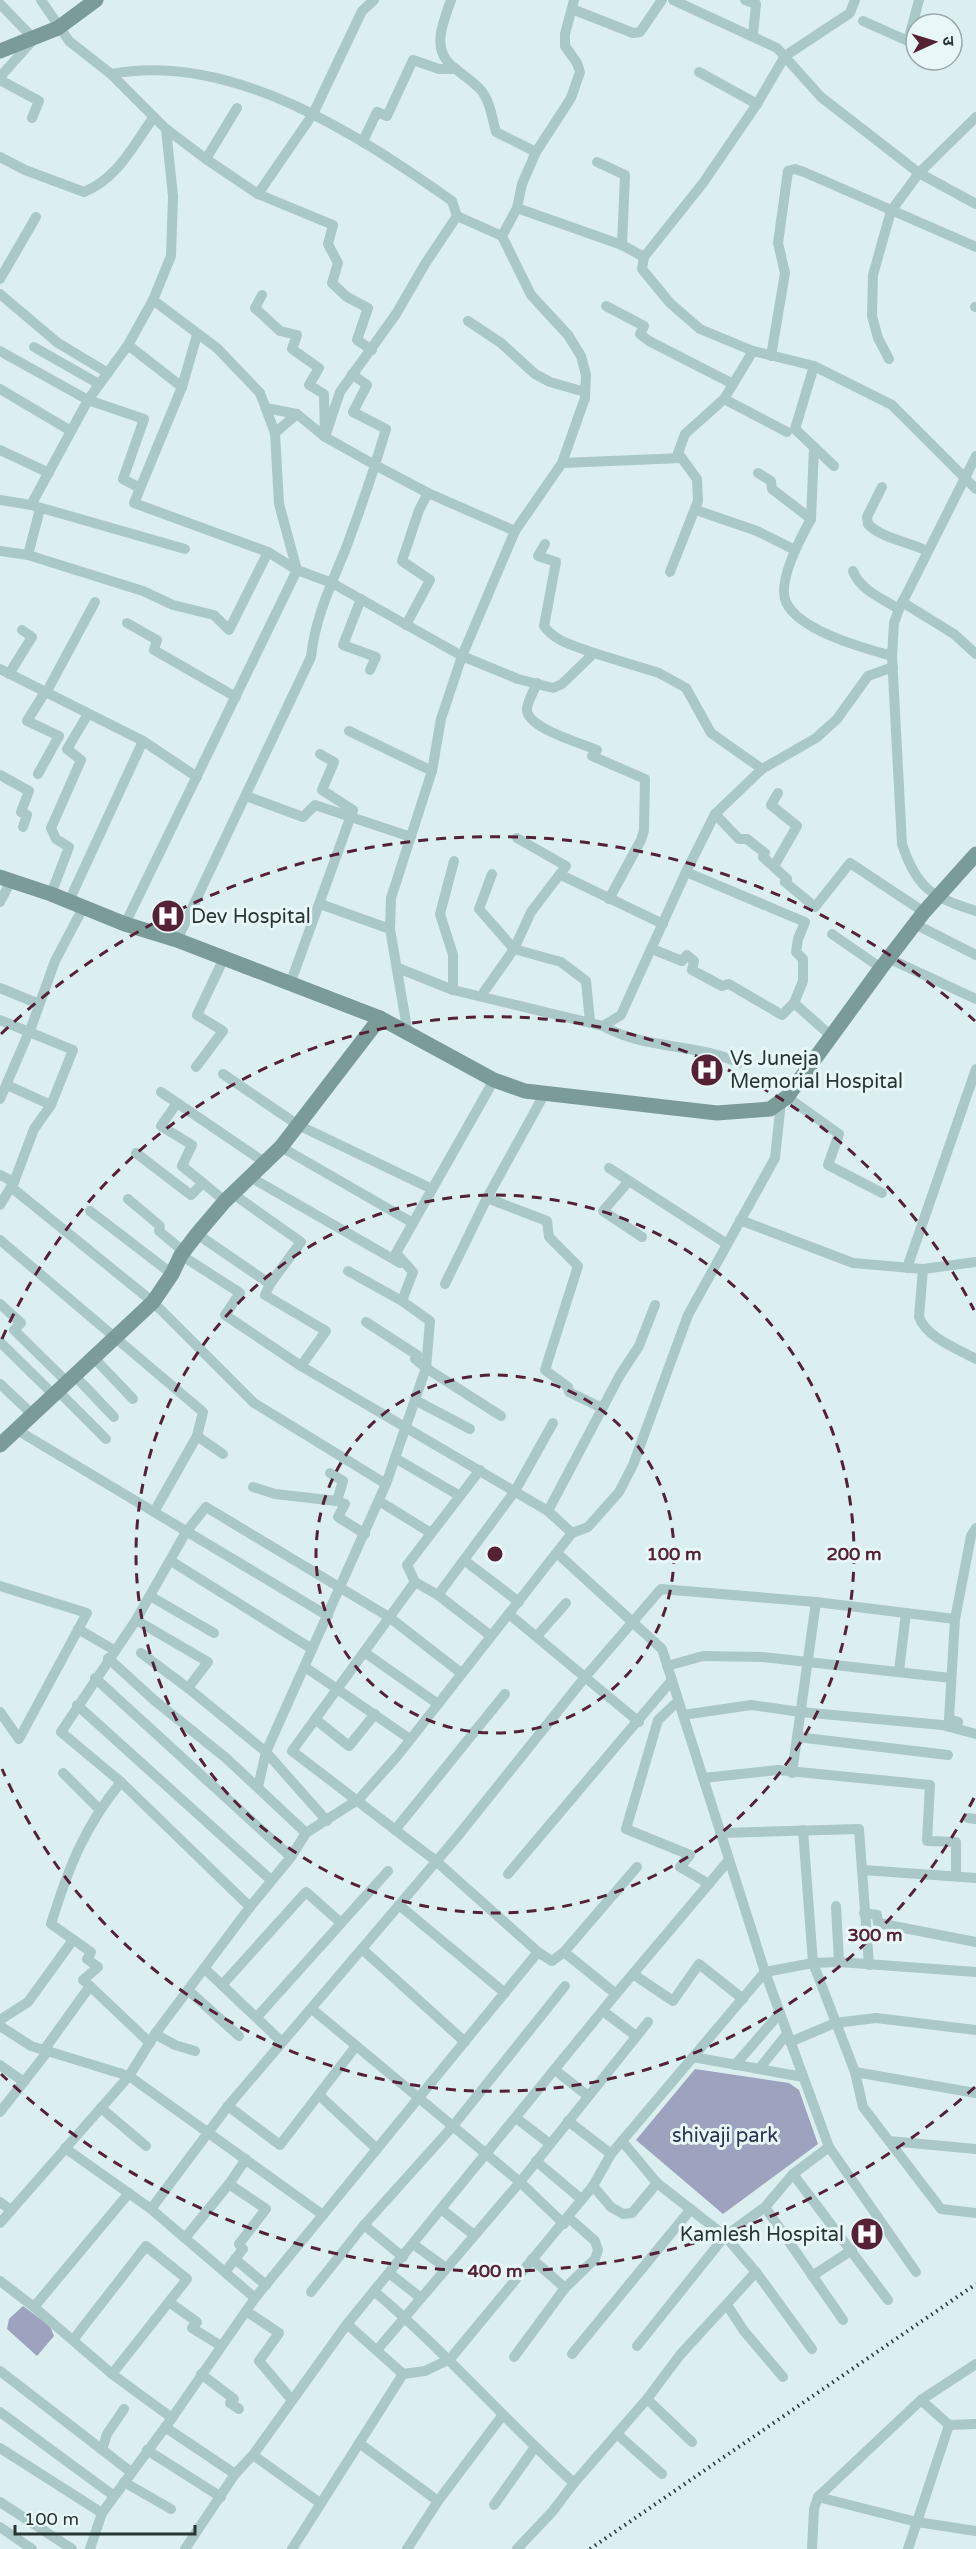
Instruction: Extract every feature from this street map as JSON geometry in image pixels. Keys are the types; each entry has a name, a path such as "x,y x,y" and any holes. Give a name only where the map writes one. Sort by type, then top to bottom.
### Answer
{"main road":[{"path":"0,51 58,28 96,0"},
{"path":"5,880 51,894 125,924 177,940 380,1018 494,1080 525,1091 717,1113 770,1109 784,1099 920,918 975,858"},
{"path":"0,1444 153,1302 172,1274 182,1253 197,1234 229,1197 267,1164 282,1147 380,1018"}],"street":[{"path":"40,0 69,41 111,74 166,129 258,194 333,225 328,244 338,263 332,283 347,297 368,308 357,340 372,350"},
{"path":"258,194 313,114 362,11 374,0"},
{"path":"452,0 440,42 442,52 449,64 481,90 488,103 496,132 536,152"},
{"path":"502,236 517,208 522,184 536,152 571,98 580,72 578,63 565,46 565,34 573,4 633,33 640,32 662,0"},
{"path":"673,0 777,48 821,97 919,173 976,204"},
{"path":"745,0 756,2 753,35"},
{"path":"855,0 850,13 785,56 757,104 683,211 644,257 642,269 670,303 700,329 753,351 814,366 892,405 976,489"},
{"path":"863,21 908,40 919,0"},
{"path":"0,4 34,39 0,79 39,101 32,118"},
{"path":"363,141 377,112 387,116 413,60 439,69 457,69"},
{"path":"111,74 140,68 159,69 244,84 313,114 363,141 452,201 457,216 502,236 531,295 568,335 581,356 585,375 585,392 578,424 562,463 515,531 462,656 441,719 432,771 391,898 390,929 408,1034"},
{"path":"699,72 757,104"},
{"path":"206,159 237,108"},
{"path":"889,359 878,338 873,306 873,275 891,211 919,173 976,117"},
{"path":"0,157 25,170 84,192 98,186 115,172 153,118"},
{"path":"28,555 36,507 49,473 88,400 128,345 153,300 171,256 173,196 166,129"},
{"path":"597,162 625,175 622,245"},
{"path":"771,356 785,273 778,243 788,171 795,169 804,172 976,247"},
{"path":"517,208 622,245 644,257"},
{"path":"325,436 340,392 372,350 457,216"},
{"path":"0,279 36,217"},
{"path":"0,294 58,343 108,373"},
{"path":"262,295 255,308 280,331 297,335 292,349 320,368 309,385 324,394 325,436"},
{"path":"125,924 297,570 279,504 275,433 260,393 217,348 153,300"},
{"path":"606,306 644,326 640,334 649,341 733,384"},
{"path":"468,321 501,343 535,374 585,392"},
{"path":"197,335 182,387 134,503 268,552 297,570 332,583 462,656 518,679 553,688 562,684 594,653"},
{"path":"128,345 182,387"},
{"path":"34,347 99,384"},
{"path":"0,351 88,400 144,420 123,479 140,488"},
{"path":"670,572 698,501 697,479 678,453 685,434 724,399 753,351"},
{"path":"814,366 795,429 834,466"},
{"path":"177,940 311,657 314,632 375,465 386,429 353,412 367,385 352,374"},
{"path":"0,389 71,431"},
{"path":"724,399 787,432"},
{"path":"266,408 297,414 325,436 375,465 428,493 515,531"},
{"path":"275,433 297,414"},
{"path":"814,447 811,519 795,550 784,589 786,602 795,613 828,635 892,662"},
{"path":"0,450 49,473"},
{"path":"976,456 927,551 894,623 892,662 902,844 910,868 936,898 976,911"},
{"path":"562,463 682,458"},
{"path":"758,473 771,481 772,489 811,519"},
{"path":"882,487 867,517 868,524 883,534 906,540 927,551"},
{"path":"406,625 429,580 402,561 419,510 428,493"},
{"path":"0,500 36,507 185,549"},
{"path":"696,510 757,531 795,550"},
{"path":"544,544 538,556 555,562 544,626 550,635 594,653 659,673 686,688 711,733 762,770"},
{"path":"0,551 28,555 143,591 173,605 214,615 229,630 268,552"},
{"path":"853,571 855,577 869,591 954,634 976,654"},
{"path":"361,599 343,645 376,657 370,670"},
{"path":"38,774 58,736 27,721 46,692 94,602"},
{"path":"127,623 157,640 154,650 236,698"},
{"path":"22,630 32,637 4,672 142,741 197,777"},
{"path":"603,1026 621,1015 715,814 762,770 816,738 837,719 868,676 892,662"},
{"path":"537,683 527,708 529,718 536,726 597,750 592,756 645,779 644,830 609,898"},
{"path":"51,894 69,847 56,839 51,828 81,760 67,749 88,714"},
{"path":"349,730 432,771"},
{"path":"0,1099 5,1082 29,1032 76,904 142,741"},
{"path":"290,984 353,810 322,790 334,762 320,754"},
{"path":"0,775 29,790 21,812 27,815 23,827"},
{"path":"774,866 797,826 771,805 778,793"},
{"path":"246,796 303,818 315,805 411,837"},
{"path":"715,814 739,839 747,839 765,853 763,857 787,879 785,882 815,907 850,863 920,918 976,956"},
{"path":"481,996 514,949 531,912 566,866 518,838"},
{"path":"453,990 453,956 440,914 454,861"},
{"path":"652,949 682,961 687,955 694,961 692,970 722,986 729,984 782,1015 794,1003 803,981 803,959 796,952 798,939 805,922 686,872"},
{"path":"492,874 479,909 514,949 561,962 586,981 590,1022"},
{"path":"561,875 663,924"},
{"path":"0,902 5,880"},
{"path":"320,904 390,929"},
{"path":"832,934 885,963 976,999"},
{"path":"196,1067 223,1031 197,1015 224,958"},
{"path":"398,968 453,990 590,1022 658,1045 723,1055 739,1063"},
{"path":"0,988 39,1004"},
{"path":"794,1003 830,1035"},
{"path":"0,1020 73,1050 51,1105 34,1129 12,1184 0,1205"},
{"path":"907,1268 976,1069"},
{"path":"223,1074 298,1125 432,1189"},
{"path":"402,1301 412,1272 396,1254 494,1080"},
{"path":"5,1082 51,1105"},
{"path":"161,1092 267,1164"},
{"path":"446,1284 487,1198 545,1094"},
{"path":"0,2223 129,2076 152,2038 250,1907 291,1857 306,1833 359,1799 410,1739 572,1533 588,1527 619,1492 628,1474 688,1315 775,1158 784,1099 839,1134 828,1165 882,1193"},
{"path":"177,1103 162,1126 192,1145 182,1167 203,1183 301,1242 270,1284 265,1295 326,1331 301,1366"},
{"path":"282,1147 413,1222"},
{"path":"136,1153 191,1195 203,1183"},
{"path":"609,1168 727,1244"},
{"path":"0,1175 153,1302 254,1403 386,1484"},
{"path":"250,1177 408,1267"},
{"path":"628,1181 603,1210 642,1237"},
{"path":"487,1198 547,1221 549,1237 578,1266 545,1370 568,1387 569,1392 602,1408"},
{"path":"128,1199 160,1226 159,1231 182,1253 240,1293 225,1315 301,1366 548,1511 572,1533"},
{"path":"90,1211 172,1274"},
{"path":"740,1220 853,1263 923,1269 976,1262"},
{"path":"197,1234 270,1284"},
{"path":"0,1240 203,1412 197,1437 154,1512"},
{"path":"923,1269 919,1303 922,1324 929,1332 976,1359"},
{"path":"258,1787 266,1752 386,1484 426,1368 430,1321 402,1301 348,1271"},
{"path":"0,1304 21,1323 14,1330 106,1439"},
{"path":"548,1511 602,1408 639,1346 655,1305"},
{"path":"366,1322 417,1355 415,1359 426,1368 501,1416"},
{"path":"0,1342 63,1386 114,1417"},
{"path":"93,1357 133,1399"},
{"path":"0,1384 32,1414"},
{"path":"415,1400 470,1430"},
{"path":"438,1595 515,1491 553,1424"},
{"path":"17,1430 328,1616"},
{"path":"197,1437 223,1454"},
{"path":"395,1458 460,1496"},
{"path":"480,1470 406,1565 415,1582 438,1595 491,1636"},
{"path":"330,1473 343,1481 337,1501"},
{"path":"253,1487 275,1494 345,1503 338,1516 365,1534"},
{"path":"379,1501 431,1533"},
{"path":"250,1907 121,1782 61,1732 111,1654 136,1620 186,1532 206,1507 340,1590 389,1617 461,1673"},
{"path":"956,1729 958,1722 949,1719 955,1618 971,1536 976,1528"},
{"path":"557,1553 662,1649 765,1972 829,2147 916,2272"},
{"path":"464,1560 519,1602"},
{"path":"171,1561 312,1649"},
{"path":"415,1582 292,1751 359,1799 436,1861 552,1962 564,1952 638,1867"},
{"path":"0,1586 87,1612 20,1739 0,1712"},
{"path":"151,2208 228,2106 436,1861 586,1676 661,1589 816,1602 955,1618"},
{"path":"150,1596 214,1633"},
{"path":"792,1773 816,1602"},
{"path":"537,1636 566,1603"},
{"path":"899,1671 906,1613"},
{"path":"509,1614 639,1722"},
{"path":"136,1620 208,1662 188,1688"},
{"path":"78,1629 111,1654 306,1833"},
{"path":"364,1652 438,1704"},
{"path":"141,1653 266,1752 327,1821"},
{"path":"667,1666 703,1656 808,1662 951,1678"},
{"path":"305,1667 338,1687 410,1739"},
{"path":"96,1678 291,1857"},
{"path":"508,1874 639,1722 672,1680"},
{"path":"395,1830 505,1694"},
{"path":"678,1701 658,1720 626,1829 690,1855 680,1867 709,1884"},
{"path":"683,1715 751,1705 942,1725 976,1734"},
{"path":"77,1706 271,1880"},
{"path":"315,1719 349,1746 375,1714"},
{"path":"797,1737 948,1755"},
{"path":"703,1778 778,1770 930,1785 927,1840 956,1842 956,1875"},
{"path":"63,1773 99,1809"},
{"path":"121,1782 99,1809 76,1850 51,1924 91,1952 87,1959 98,1967 83,1980 152,2038 195,2050"},
{"path":"720,1833 859,1829 869,1965"},
{"path":"803,1830 813,1963 855,2072 863,2107 941,2209 976,2213"},
{"path":"185,2549 235,2474 253,2455 347,2324 616,1994 729,1860"},
{"path":"863,1870 976,1878"},
{"path":"257,2017 388,1871"},
{"path":"222,1985 306,1892 341,1923"},
{"path":"399,1905 505,1993"},
{"path":"836,1906 839,1962"},
{"path":"864,1913 878,1915 878,1923 976,1942"},
{"path":"0,2020 28,2002 73,1940"},
{"path":"362,1949 465,2042"},
{"path":"90,2549 102,2513 255,2298 538,1952"},
{"path":"564,1952 616,1994"},
{"path":"347,2324 403,2374 425,2371 450,2359 593,2186 610,2154 765,1972 813,1963 839,1962 976,1972"},
{"path":"633,1974 674,2001 699,1964 743,1999"},
{"path":"204,1968 282,2042"},
{"path":"0,2112 24,2082 90,1986"},
{"path":"311,2292 364,2225 453,2126 565,1986"},
{"path":"188,1990 239,2036"},
{"path":"312,2009 566,2220 595,2241 598,2250 595,2259 565,2288 514,2357"},
{"path":"603,2010 636,2036"},
{"path":"735,2065 780,2013"},
{"path":"759,2069 788,2038 835,2023 876,2018 976,2030"},
{"path":"376,2350 520,2182 648,2022"},
{"path":"0,2026 31,2046 129,2076 323,2215"},
{"path":"228,2106 280,2145 357,2046"},
{"path":"693,2058 803,2077"},
{"path":"0,2065 24,2082"},
{"path":"555,2070 588,2096"},
{"path":"855,2072 976,2093"},
{"path":"319,2095 377,2149"},
{"path":"101,2108 146,2146"},
{"path":"516,2118 550,2144"},
{"path":"568,2121 610,2154"},
{"path":"622,2141 657,2183 725,2236 756,2272 812,2349"},
{"path":"890,2141 976,2148"},
{"path":"637,2346 725,2236 765,2207 793,2174 829,2147"},
{"path":"65,2148 151,2208 255,2298"},
{"path":"185,2238 229,2184 246,2159"},
{"path":"536,2162 580,2199"},
{"path":"793,2174 888,2300"},
{"path":"593,2186 611,2207 623,2214 632,2213 657,2183"},
{"path":"225,2272 243,2249 239,2244 266,2209 229,2184"},
{"path":"34,2307 129,2193"},
{"path":"0,2202 11,2210"},
{"path":"765,2207 843,2320"},
{"path":"441,2209 474,2235"},
{"path":"572,2354 691,2209"},
{"path":"364,2225 402,2257"},
{"path":"413,2244 446,2268"},
{"path":"74,2340 146,2246 187,2279 112,2374"},
{"path":"812,2276 852,2250"},
{"path":"235,2259 266,2284"},
{"path":"532,2259 565,2288"},
{"path":"517,2549 552,2512 574,2482 618,2434 680,2355 756,2272"},
{"path":"389,2273 421,2298"},
{"path":"0,2281 74,2340 168,2422 235,2474"},
{"path":"374,2291 450,2359 502,2416 574,2482"},
{"path":"169,2302 197,2322 192,2328 220,2346"},
{"path":"727,2305 744,2331 783,2377"},
{"path":"246,2311 279,2333 259,2361 292,2400"},
{"path":"812,2549 814,2509 818,2497 921,2400 976,2364"},
{"path":"0,2371 102,2450 127,2477 171,2509"},
{"path":"201,2374 234,2399 230,2403 239,2409"},
{"path":"292,2549 403,2374"},
{"path":"646,2399 692,2442"},
{"path":"921,2400 949,2425 976,2424"},
{"path":"102,2450 107,2434 124,2409"},
{"path":"0,2412 114,2496"},
{"path":"407,2549 438,2500 502,2416"},
{"path":"908,2549 949,2425"},
{"path":"618,2434 662,2474"},
{"path":"359,2443 438,2500"},
{"path":"494,2505 535,2447"},
{"path":"0,2448 102,2513"},
{"path":"147,2450 221,2497"},
{"path":"253,2455 320,2503"},
{"path":"818,2497 917,2522 976,2531"},
{"path":"0,2502 72,2549"},
{"path":"0,2528 20,2545 32,2549"}],"green space":[{"name":"shivaji park","path":"695,2069 789,2083 799,2090 818,2144 723,2214 636,2140"},
{"path":"23,2306 50,2326 54,2336 37,2356 7,2329 9,2319"}],"railway":[{"path":"590,2549 976,2284"}],"place":[{"name":"Dev Hospital","path":"168,916"},
{"name":"Vs Juneja Memorial Hospital","path":"707,1070"},
{"name":"Kamlesh Hospital","path":"867,2234"}]}
